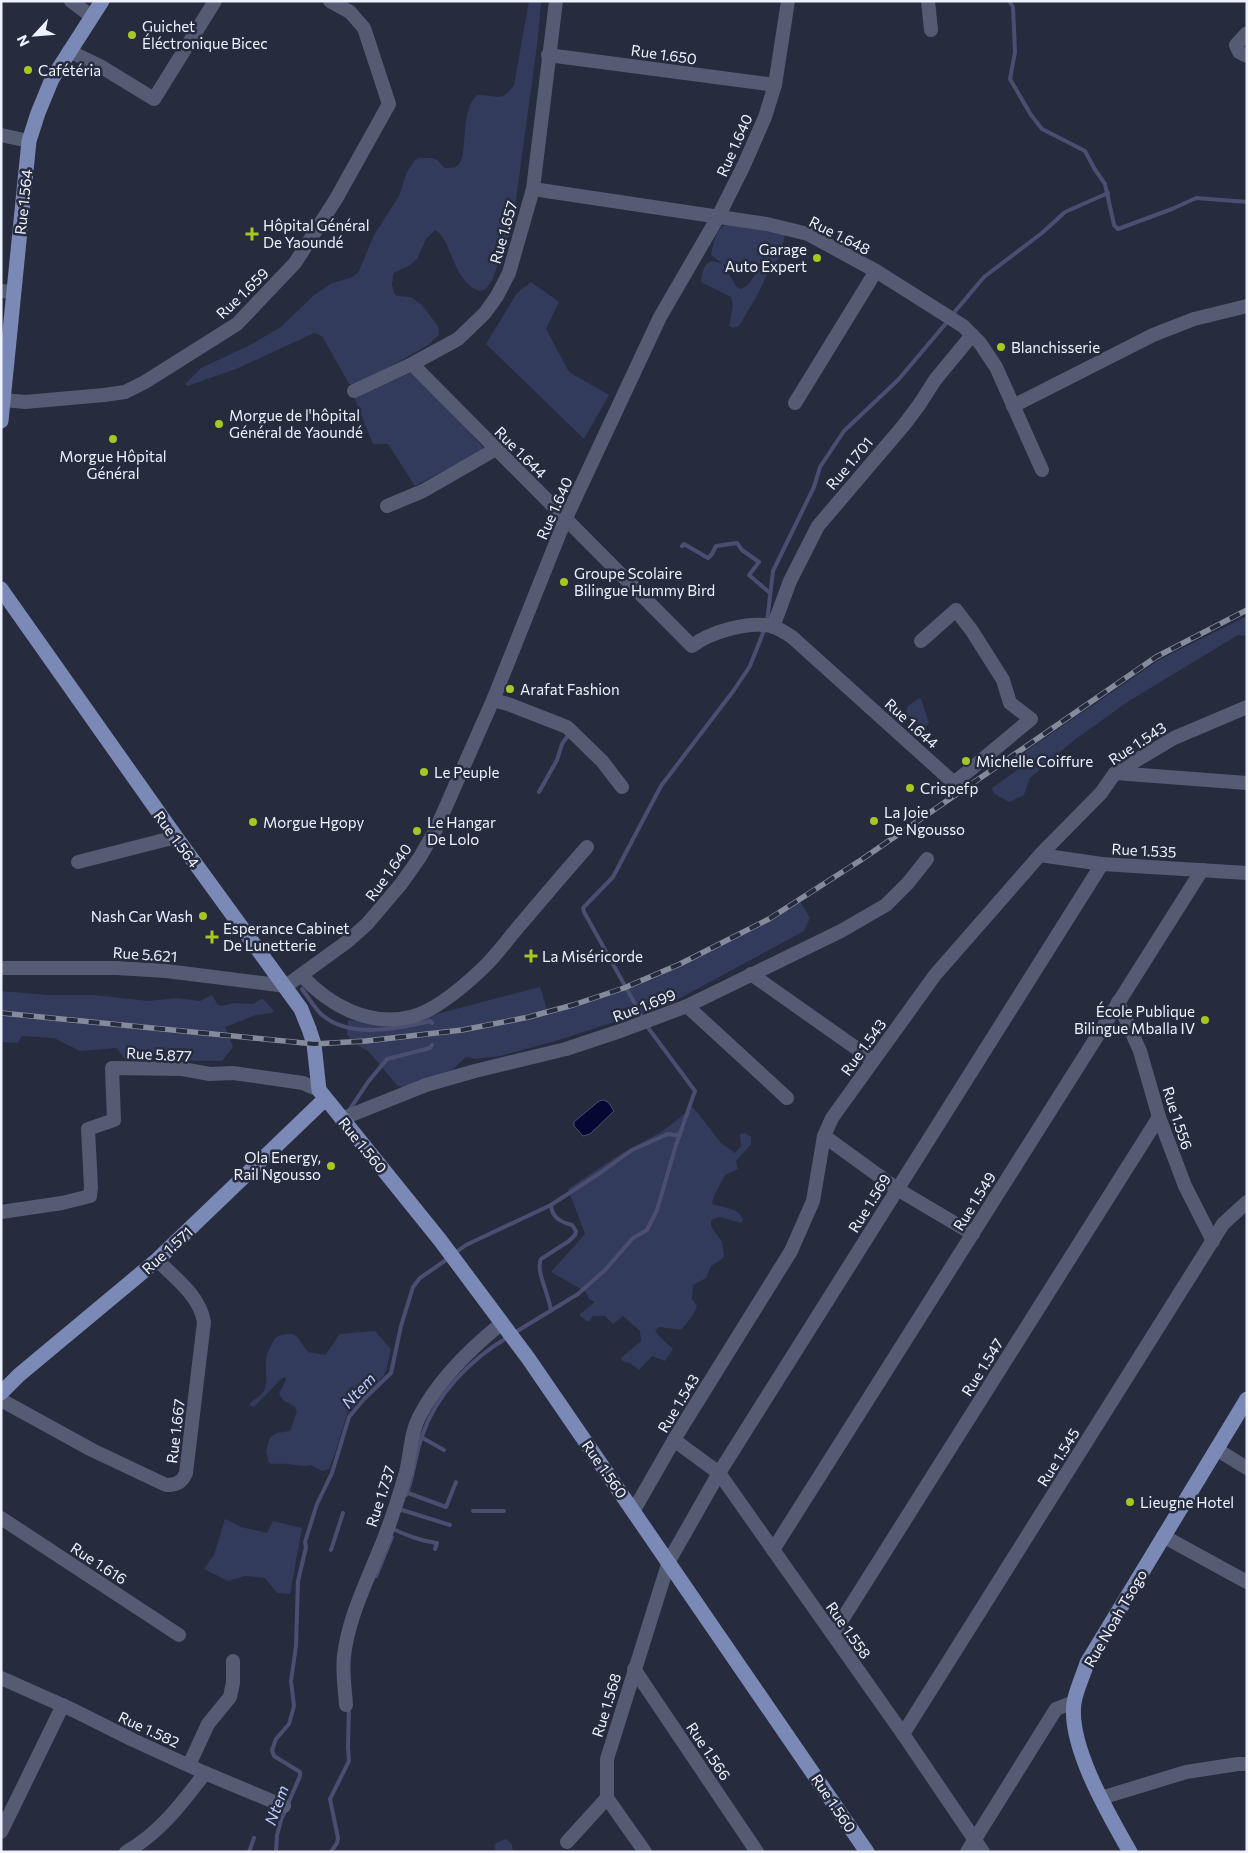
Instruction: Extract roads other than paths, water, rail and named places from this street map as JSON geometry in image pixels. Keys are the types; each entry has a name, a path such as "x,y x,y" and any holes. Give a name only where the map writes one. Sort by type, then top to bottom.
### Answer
{"main road":[{"name":"Rue 1.564","path":"1,422 4,400 8,291 30,141 38,113 52,79 102,1"},
{"name":"Rue 1.564","path":"1,590 176,837 301,1008 314,1044 322,1095"},
{"name":"Rue 1.560","path":"322,1095 440,1240 502,1323 634,1510 867,1852"},
{"name":"Rue 1.571","path":"1,1393 18,1375 157,1260 322,1095"},
{"name":"Rue Noah Tsogo","path":"1130,1852 1101,1798 1085,1760 1074,1727 1074,1702 1087,1663 1247,1399"}],"street":[{"path":"71,1 91,16"},
{"path":"69,50 100,66 154,99 215,1"},
{"name":"Rue 1.659","path":"4,400 25,402 104,396 125,392 145,382 237,324 295,263 336,199 389,104 364,28 350,12 330,1"},
{"name":"Rue 1.657","path":"354,391 412,364 458,339 485,313 497,296 509,273 533,189 556,1"},
{"name":"Rue 1.640","path":"286,986 348,941 367,924 384,906 420,857 436,829 493,700 565,520 660,317 718,217 765,117 774,85 788,1"},
{"path":"928,1 931,30"},
{"path":"1247,33 1236,45 1239,52 1247,56"},
{"name":"Rue 1.650","path":"548,55 774,85"},
{"path":"1,136 30,141"},
{"name":"Rue 1.648","path":"533,189 767,224 808,234 876,271 963,326 980,343 996,367 1042,470"},
{"path":"795,403 876,271"},
{"path":"1013,406 1153,335 1194,319 1247,306"},
{"name":"Rue 1.701","path":"769,626 818,526 904,425 934,380 972,335"},
{"name":"Rue 1.644","path":"412,364 692,646 704,637 748,625 769,626 792,637 954,783 1031,719 1010,703 1002,680 972,631 956,610 921,640"},
{"path":"386,506 422,491 496,449"},
{"path":"493,700 567,727 602,760 622,787"},
{"name":"Rue 1.543","path":"634,1510 674,1440 791,1251 813,1201 824,1136 832,1118 935,975 1040,855 1101,793 1116,773 1174,738 1247,706"},
{"path":"1116,773 1247,783"},
{"path":"78,862 176,837"},
{"path":"301,976 316,992 342,1008 365,1017 387,1020 411,1017 434,1008 483,968 587,847"},
{"name":"Rue 1.535","path":"1040,855 1102,864 1247,873"},
{"name":"Rue 1.699","path":"341,1119 426,1086 475,1071 566,1049 641,1024 687,1006 842,931 886,904 908,883 927,859"},
{"name":"Rue 1.569","path":"669,1561 719,1473 1102,864"},
{"name":"Rue 1.549","path":"773,1550 1202,870"},
{"name":"Rue 5.621","path":"1,968 117,968 166,971 286,986"},
{"path":"751,974 873,1060"},
{"name":"Rue 1.556","path":"1118,1002 1140,1051 1159,1117 1185,1186 1213,1241"},
{"path":"687,1006 787,1098"},
{"name":"Rue 5.877","path":"1,1212 62,1203 90,1196 88,1129 114,1120 112,1068 182,1069 210,1074 234,1073 303,1083 322,1095"},
{"name":"Rue 1.547","path":"833,1634 1159,1117"},
{"path":"824,1136 897,1190 973,1234"},
{"name":"Rue 1.545","path":"903,1734 1223,1224 1247,1202"},
{"name":"Rue 1.667","path":"1,1400 92,1450 166,1485 175,1485 183,1480 186,1473 204,1322 202,1311 194,1297 157,1260"},
{"name":"Rue 1.737","path":"346,1705 344,1657 351,1621 362,1589 377,1557 405,1478 413,1434 419,1418 436,1392 470,1351 502,1323"},
{"name":"Rue 1.558","path":"674,1440 719,1473 903,1734 983,1852"},
{"path":"1216,1449 1247,1468"},
{"name":"Rue 1.616","path":"1,1518 179,1635"},
{"path":"1163,1536 1247,1582"},
{"name":"Rue 1.568","path":"607,1798 607,1759 669,1561"},
{"path":"189,1765 208,1724 230,1697 234,1661"},
{"name":"Rue 1.566","path":"634,1669 757,1852"},
{"name":"Rue 1.582","path":"1,1678 63,1705 205,1773 284,1806"},
{"path":"967,1852 1056,1709 1074,1702"},
{"path":"1,1832 63,1705"},
{"path":"1101,1798 1186,1772 1247,1764"},
{"path":"126,1852 142,1848 177,1810 205,1773"},
{"path":"568,1842 607,1798 644,1852"}],"waterway":[{"path":"1009,1 1013,7 1015,52 1010,79 1031,115 1042,129 1085,151 1105,184 1114,225 1118,229 1196,198 1247,202"},
{"path":"952,315 984,277 1042,233 1065,212 1108,193"},
{"path":"767,622 773,571 814,487 820,467 844,431 898,380 948,321"},
{"path":"682,546 684,544 708,558 716,546 737,543 742,550 759,562 749,575 770,593"},
{"path":"514,1333 578,1294 605,1270 633,1238 647,1230 657,1210 676,1145 695,1091 649,1029 583,908 613,877 661,786 750,666 765,628"},
{"path":"539,792 557,760 562,744 569,734"},
{"path":"302,989 321,1014 332,1022 345,1027 374,1030 403,1027 430,1021 432,1023"},
{"path":"350,1109 368,1082 387,1059 430,1048 432,1045"},
{"name":"Ntem","path":"455,1253 466,1245 551,1205 632,1150 668,1134 680,1134"},
{"path":"551,1205 555,1216 561,1221 572,1225 576,1231 569,1241 541,1259 541,1277 551,1311"},
{"name":"Ntem","path":"276,1852 277,1835 281,1820 300,1776 300,1772 274,1756 272,1750 276,1739 289,1724 294,1706 291,1681 296,1646 298,1581 306,1547 305,1542 317,1504 332,1473 349,1417 364,1399 391,1373 401,1326 413,1287 420,1278 449,1258"},
{"path":"406,1495 422,1436 436,1406 456,1379 468,1367 508,1337"},
{"path":"421,1437 444,1450"},
{"path":"408,1493 446,1507 456,1482"},
{"path":"402,1510 450,1525"},
{"path":"473,1511 504,1511"},
{"path":"331,1550 343,1513"},
{"path":"395,1530 420,1540 437,1543 435,1549"},
{"path":"376,1576 392,1537"},
{"path":"331,1852 338,1838 330,1799 349,1761 349,1706"},
{"path":"249,1852 254,1838"}],"railway":[{"path":"1,1013 314,1044 366,1041 462,1030 529,1017 573,1005 624,988 680,964 769,919 861,860 1156,657 1247,610"}],"place":[{"name":"Guichet Éléctronique Bicec","path":"132,35"},
{"name":"Cafétéria","path":"28,70"},
{"name":"Hôpital Général De Yaoundé","path":"252,234"},
{"name":"Garage Auto Expert","path":"817,258"},
{"name":"Blanchisserie","path":"1001,347"},
{"name":"Morgue de l'hôpital Général de Yaoundé","path":"219,424"},
{"name":"Morgue Hôpital Général","path":"113,439"},
{"name":"Groupe Scolaire Bilingue Hummy Bird","path":"564,582"},
{"name":"Arafat Fashion","path":"510,689"},
{"name":"Michelle Coiffure","path":"966,761"},
{"name":"Le Peuple","path":"424,772"},
{"name":"Crispefp","path":"910,788"},
{"name":"La Joie De Ngousso","path":"874,821"},
{"name":"Morgue Hgopy","path":"253,822"},
{"name":"Le Hangar De Lolo","path":"417,831"},
{"name":"Nash Car Wash","path":"203,916"},
{"name":"Esperance Cabinet De Lunetterie","path":"212,937"},
{"name":"La Miséricorde","path":"531,956"},
{"name":"École Publique Bilingue Mballa IV","path":"1205,1020"},
{"name":"Ola Energy, Rail Ngousso","path":"331,1166"},
{"name":"Lieugne Hotel","path":"1130,1502"}]}
